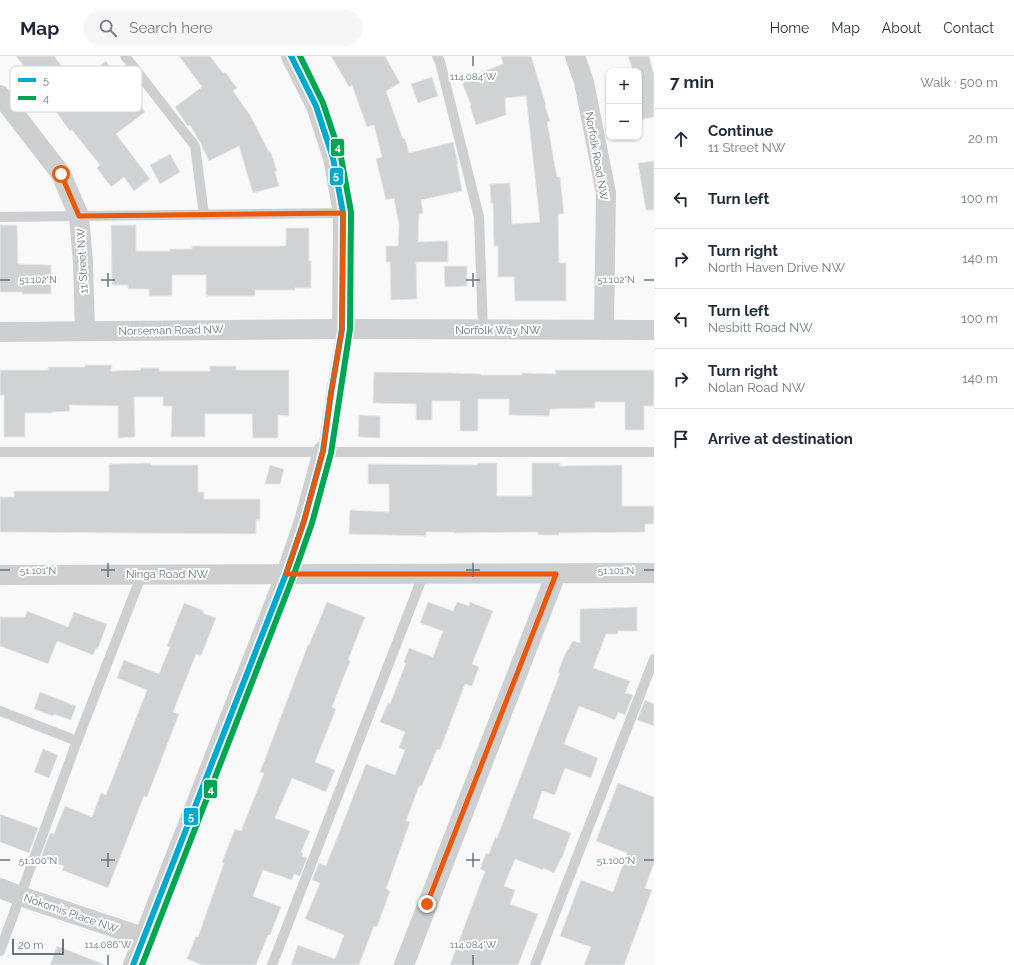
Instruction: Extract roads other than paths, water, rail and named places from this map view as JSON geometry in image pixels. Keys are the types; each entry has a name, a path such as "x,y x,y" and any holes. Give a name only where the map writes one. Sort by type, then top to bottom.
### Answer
{"street":[{"path":"291,56 316,106 333,158 343,213 342,329"},
{"name":"Norfolk Road NW","path":"575,56 584,82 606,193 604,330"},
{"name":"11 Street NW","path":"0,94 10,107"},
{"name":"11 Street NW","path":"14,112 61,174 79,216 83,262 85,331"},
{"name":"Norfolk Way NW","path":"342,329 654,330"},
{"name":"Norseman Road NW","path":"0,332 342,329"},
{"path":"133,965 286,574 304,521 323,451"},
{"name":"Ninga Road NW","path":"0,575 654,573"},
{"path":"404,965 556,574"},
{"name":"Nokomis Place NW","path":"0,888 143,937"}],"lane":[{"path":"125,56 133,66"},
{"path":"437,56 440,62 479,217 483,330"},
{"path":"142,78 195,146 204,215"},
{"path":"0,217 343,213"},
{"path":"323,451 342,329"},
{"path":"0,452 654,452"},
{"path":"272,965 424,573"},
{"path":"0,951 77,741 142,574"},
{"path":"535,965 654,660"},
{"path":"0,711 77,741"}]}
